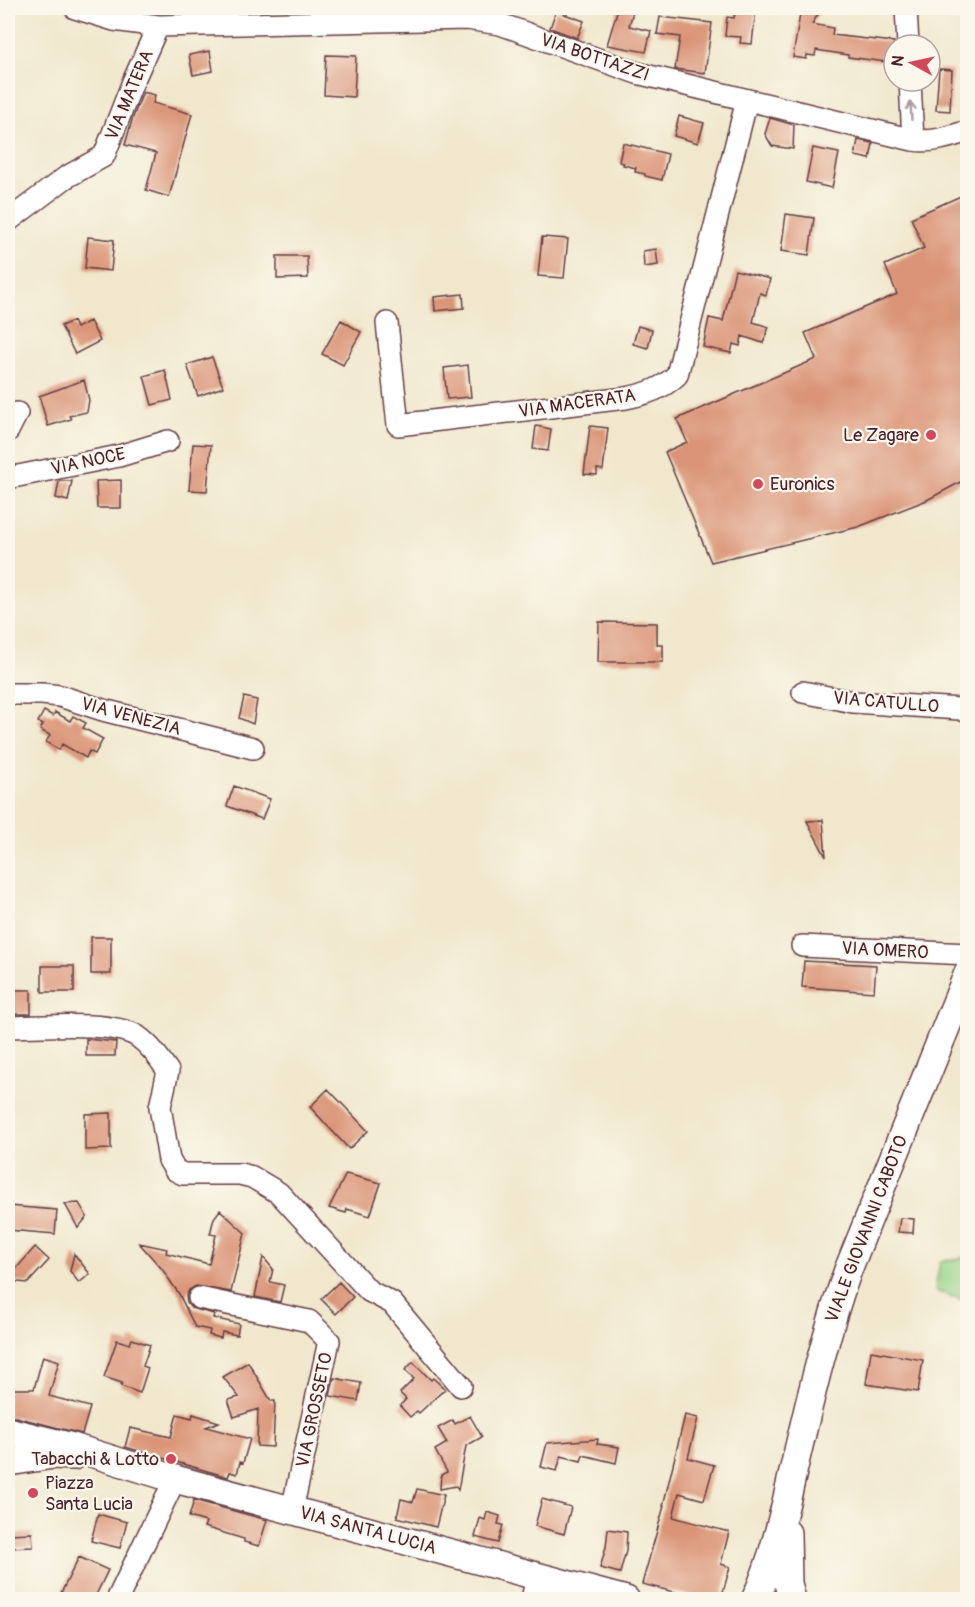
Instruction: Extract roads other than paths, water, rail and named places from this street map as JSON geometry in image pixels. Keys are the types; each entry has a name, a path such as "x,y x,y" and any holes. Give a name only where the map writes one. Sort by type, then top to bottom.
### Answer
{"main road":[{"name":"VIALE GIOVANNI CABOTO","path":"789,1493 817,1371 835,1306 968,973"},
{"path":"10,1431 110,1459"},
{"path":"8,1462 17,1457 21,1448 19,1438 10,1431"},
{"path":"8,1462 53,1455 110,1459"},
{"name":"VIA SANTA LUCIA","path":"110,1459 292,1510 535,1587 626,1599"},
{"path":"755,1599 771,1557 789,1493"},
{"path":"789,1493 787,1559 788,1583 792,1599"}],"street":[{"name":"VIA BOTTAZZI","path":"75,8 114,20 158,26 467,19 500,24 637,73 913,140 926,142 940,140 968,131"},
{"path":"906,8 907,33"},
{"name":"VIA MATERA","path":"8,221 65,178 104,156 158,26"},
{"path":"911,93 913,140"},
{"name":"VIA MACERATA","path":"387,323 398,426 626,398 649,393 668,383 677,375 747,100"},
{"name":"VIA NOCE","path":"8,478 119,456 168,441"},
{"name":"VIA CATULLO","path":"804,693 853,702 960,709 968,712"},
{"name":"VIA VENEZIA","path":"8,694 60,696 103,710 253,748"},
{"name":"VIA OMERO","path":"802,946 968,954"},
{"path":"8,1027 114,1028 135,1035 153,1048 168,1071 160,1107 169,1160 176,1170 183,1174 240,1174 252,1177 279,1193 369,1291 392,1303 461,1386"},
{"name":"VIA GROSSETO","path":"199,1298 309,1321 329,1341 292,1510"},
{"path":"117,1599 175,1479"}],"place":[{"name":"Le Zagare","path":"931,435"},
{"name":"Euronics","path":"758,484"},
{"name":"Tabacchi & Lotto","path":"171,1459"},
{"name":"Piazza Santa Lucia","path":"33,1493"}]}
